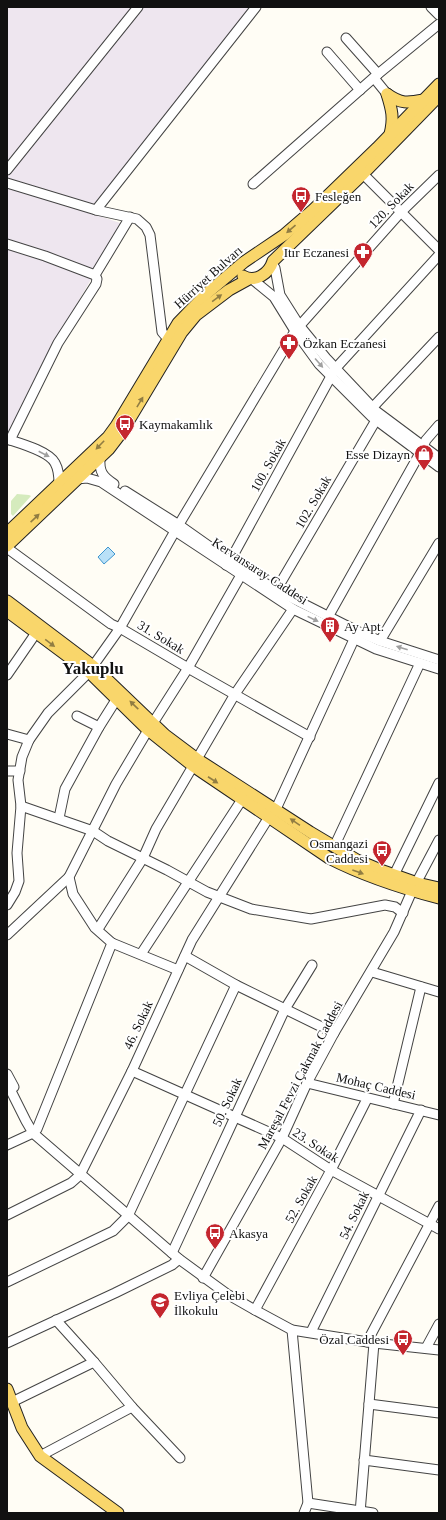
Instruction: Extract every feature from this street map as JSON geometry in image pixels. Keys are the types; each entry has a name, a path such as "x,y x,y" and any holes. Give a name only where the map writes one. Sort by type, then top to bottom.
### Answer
{"main road":[{"name":"Hürriyet Bulvarı","path":"7,533 92,453 112,431 178,323 202,299 244,262 284,235 313,210 390,135 439,84"},
{"path":"387,94 406,103 424,100"},
{"path":"387,94 392,111 393,123 390,135"},
{"path":"244,262 242,271 243,276 250,279 257,278 265,273 273,263 439,96"},
{"path":"254,255 264,255 273,263"},
{"name":"Hürriyet Bulvarı","path":"7,547 100,458 122,432 182,332 196,315 229,290 250,279"},
{"path":"7,601 91,669 150,727"},
{"path":"7,611 36,633 91,669 116,700 242,798 273,813 357,860 394,875 414,887 439,898"},
{"path":"195,762 273,813 329,858 353,870 414,887 439,888"},
{"path":"7,1389 22,1428 40,1456 118,1513"}],"street":[{"path":"7,170 138,7"},
{"path":"96,210 256,7"},
{"path":"431,7 439,16"},
{"path":"253,184 376,76 439,24"},
{"path":"346,38 376,76 387,94"},
{"path":"327,52 360,90"},
{"path":"363,174 439,250"},
{"name":"120. Sokak","path":"7,905 15,892 19,881 16,852 21,806 18,780 22,757 29,740 48,713 91,669 120,628 177,528 297,328 401,212 439,175"},
{"path":"7,183 96,210 137,218 143,223 150,235 162,332 168,339"},
{"path":"59,484 59,472 55,461 48,455 9,439 58,343 96,284 97,279 95,275 130,217"},
{"path":"7,244 45,256 95,275"},
{"name":"100. Sokak","path":"228,563 333,373 439,255"},
{"path":"273,263 280,295 297,328"},
{"path":"250,279 274,297 333,373 374,414 421,450 439,467"},
{"name":"102. Sokak","path":"274,593 374,414 439,337"},
{"path":"328,617 426,440 439,425"},
{"path":"421,450 439,458"},
{"name":"Kervansaray Caddesi","path":"100,458 99,465 105,478 274,593 293,609 356,635 380,641 438,663"},
{"name":"Kervansaray Caddesi","path":"77,479 87,478 101,482 177,528"},
{"path":"380,641 439,543"},
{"name":"31. Sokak","path":"7,547 111,624 310,737"},
{"name":"Kervansaray Caddesi","path":"228,563 241,575 274,593 328,617 376,648 420,663 438,663"},
{"path":"7,935 69,877 116,784 188,668 241,575"},
{"path":"98,929 143,858 156,829 235,694 293,609"},
{"path":"7,675 36,633"},
{"name":"46. Sokak","path":"7,1215 71,1183 80,1174 132,1071 192,940 273,813 310,737 356,635"},
{"path":"334,847 420,663"},
{"path":"59,818 65,789 99,727 116,700"},
{"path":"77,716 99,727"},
{"path":"7,734 29,740"},
{"path":"7,771 20,771"},
{"path":"394,875 439,783"},
{"path":"141,954 242,798"},
{"path":"21,806 93,831 108,841 220,898 251,909 311,919 385,906 395,907 403,913"},
{"name":"Mareşal Fevzi Çakmak Caddesi","path":"203,1278 282,1138 307,1083 334,1032 372,972 439,840"},
{"path":"7,851 16,852"},
{"path":"69,877 73,894 95,928 98,929 112,943 178,970"},
{"path":"54,892 65,889 73,894"},
{"path":"7,1146 33,1133 37,1129 112,943"},
{"path":"185,956 236,985 334,1032"},
{"name":"50. Sokak","path":"175,1256 235,1117 286,1009 312,965"},
{"path":"372,972 439,992"},
{"path":"7,1282 113,1231 128,1216 183,1095 236,985"},
{"path":"393,1104 420,987"},
{"name":"23. Sokak","path":"132,1071 282,1138 331,1170 439,1229"},
{"path":"7,1074 25,1109 33,1133"},
{"path":"7,1083 33,1133 175,1256 203,1278 254,1310 292,1330 370,1343 439,1350"},
{"name":"Mohaç Caddesi","path":"307,1083 439,1115"},
{"name":"52. Sokak","path":"254,1310 331,1170 367,1098"},
{"name":"54. Sokak","path":"311,1332 421,1110"},
{"path":"360,1512 369,1404 370,1343 439,1206"},
{"path":"7,1342 172,1265 175,1256"},
{"path":"56,1320 132,1407 180,1458"},
{"path":"426,1348 439,1324"},
{"path":"292,1330 308,1503 304,1513"},
{"path":"12,1402 94,1362"},
{"path":"369,1404 439,1413"},
{"path":"40,1456 132,1407"},
{"path":"364,1460 439,1470"},
{"path":"308,1503 373,1513"}],"shaded area":[{"path":"7,7 251,7 88,212 123,224 52,347 7,439"}],"green space":[{"path":"17,494 31,496 13,516 11,514 11,501"}],"water":[{"path":"108,547 115,554 104,564 98,557"}],"place":[{"name":"Fesleğen","path":"301,213"},
{"name":"Itır Eczanesi","path":"363,269"},
{"name":"Özkan Eczanesi","path":"289,360"},
{"name":"Kaymakamlık","path":"125,441"},
{"name":"Esse Dizayn","path":"424,471"},
{"name":"Ay Apt.","path":"330,643"},
{"name":"Osmangazi Caddesi","path":"382,867"},
{"name":"Akasya","path":"215,1250"},
{"name":"Evliya Çelebi İlkokulu","path":"160,1319"},
{"name":"Özal Caddesi","path":"403,1356"}],"district":[{"name":"Yakuplu","path":"93,668"}]}
